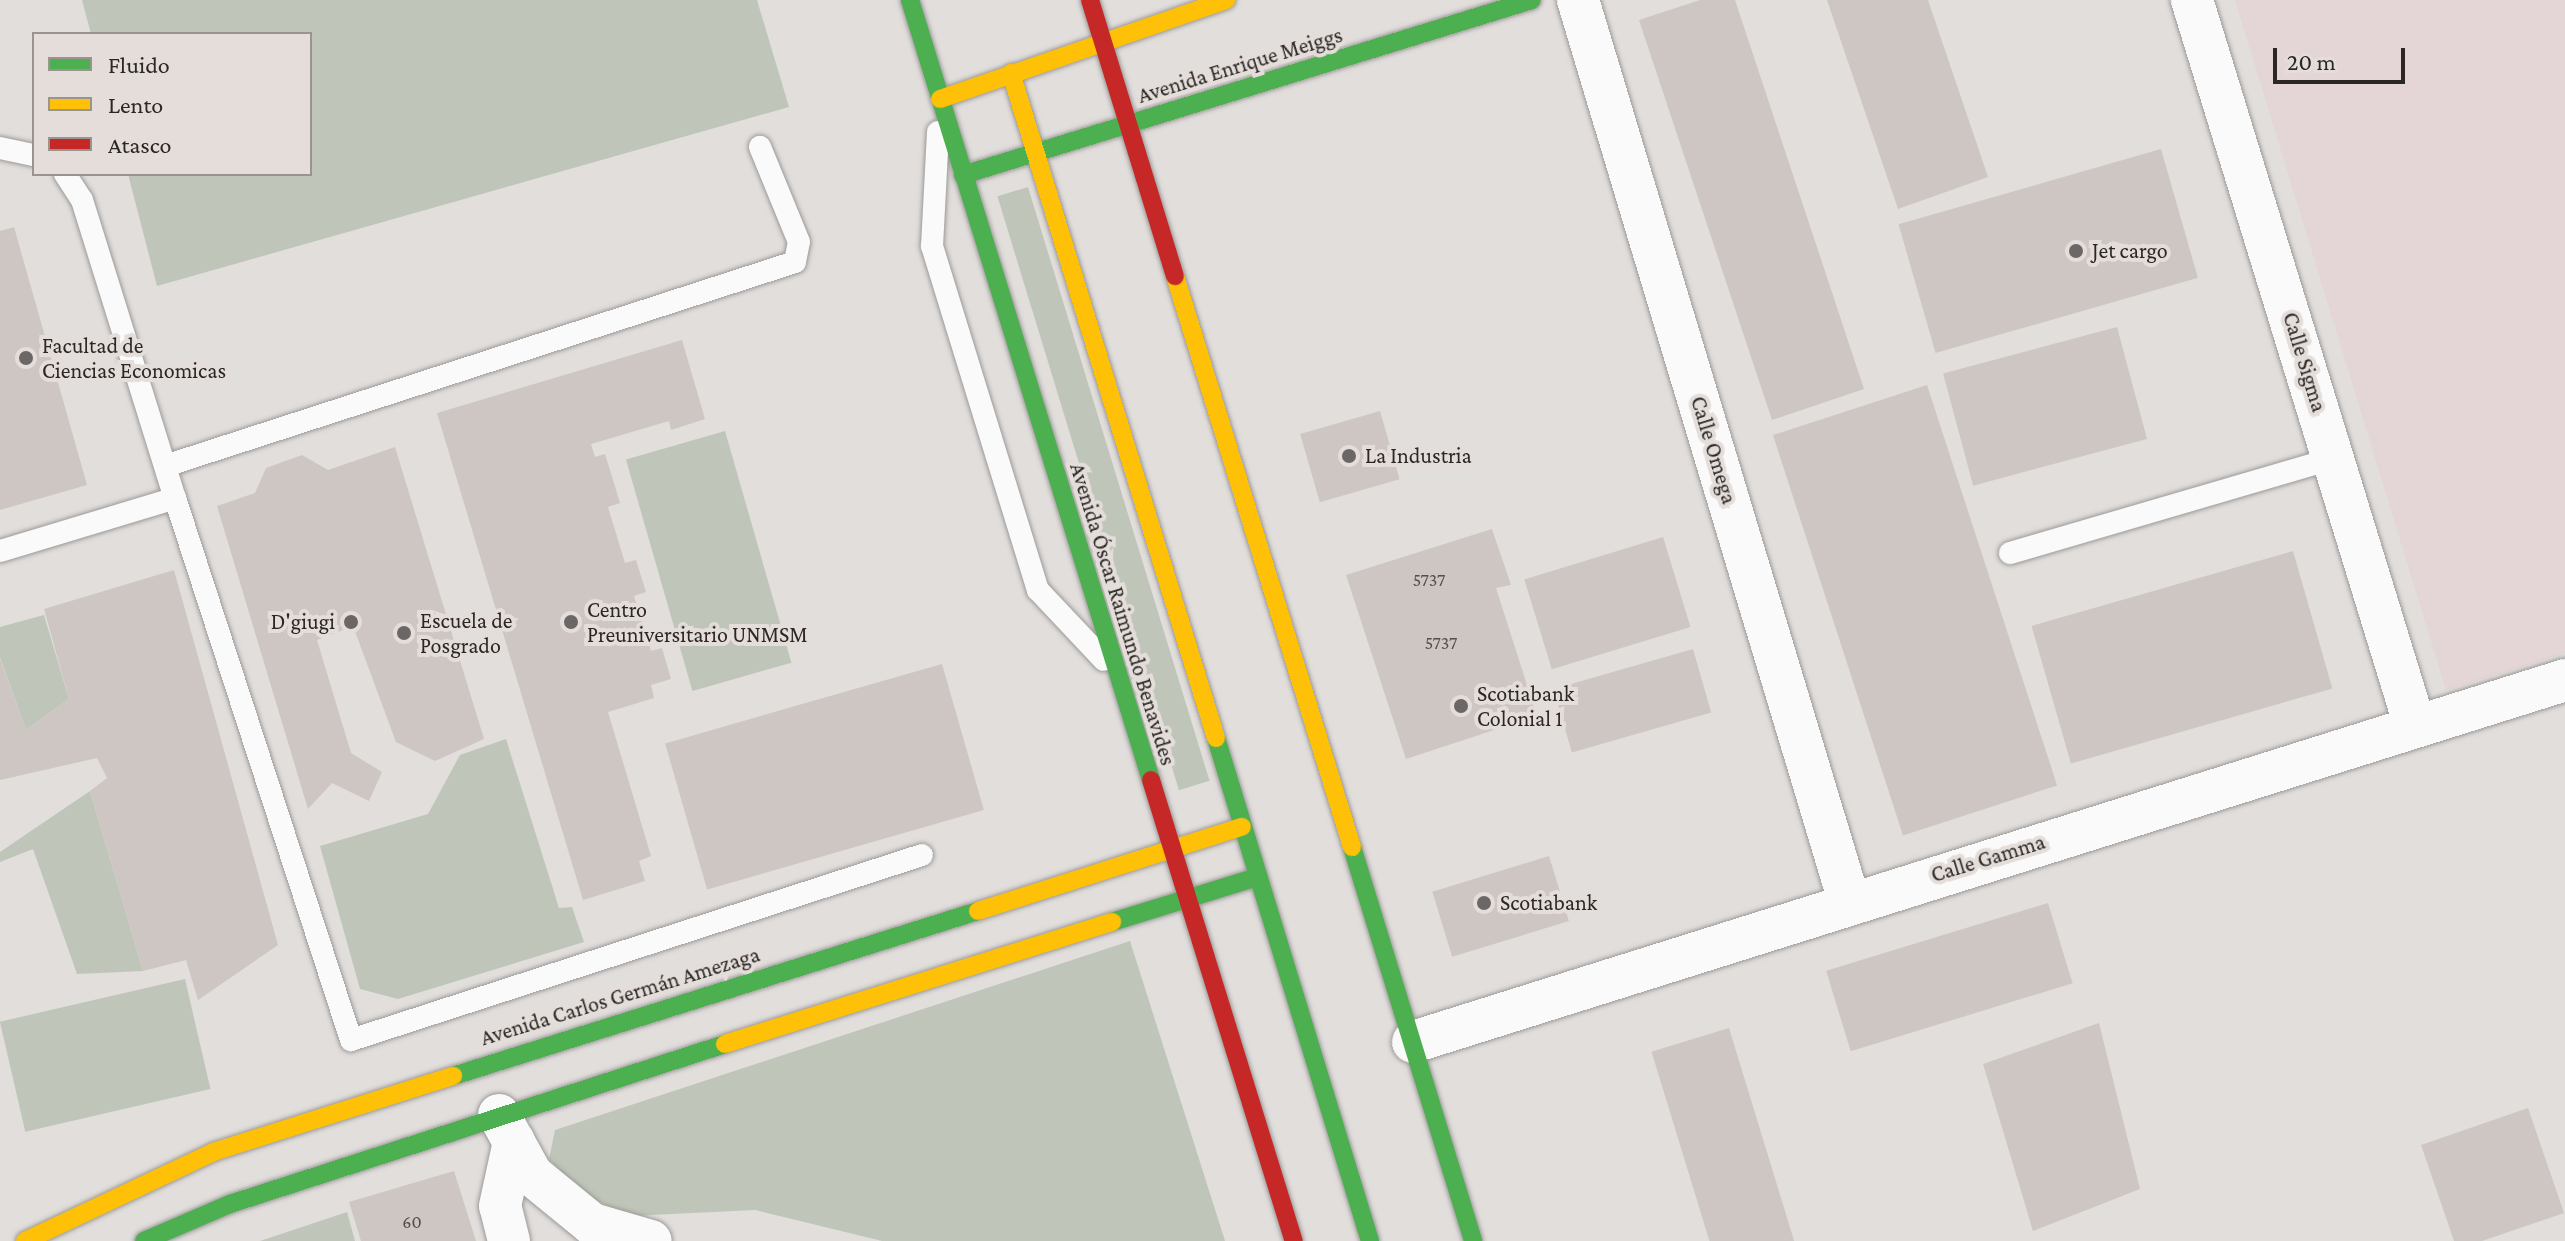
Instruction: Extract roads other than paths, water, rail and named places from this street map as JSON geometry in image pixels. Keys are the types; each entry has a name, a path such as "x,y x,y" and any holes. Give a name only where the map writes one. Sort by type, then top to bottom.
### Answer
{"main road":[{"name":"Avenida Óscar Raimundo Benavides","path":"910,0 1185,900 1294,1241"},
{"path":"1090,0 1473,1241"},
{"path":"940,99 1226,0"},
{"name":"Avenida Enrique Meiggs","path":"963,175 1532,0"},
{"path":"1011,73 1370,1241"},
{"name":"Avenida Carlos Germán Amezaga","path":"25,1241 228,1147 1242,827"},
{"path":"144,1241 230,1204 506,1128 1257,877"}],"street":[{"name":"Calle Omega","path":"1578,0 1849,901"},
{"name":"Calle Sigma","path":"2192,0 2415,726"},
{"name":"Calle Gamma","path":"1413,1042 1849,901 2565,680"},
{"path":"506,1128 500,1206 509,1241"},
{"path":"506,1128 532,1175 592,1224 651,1241"}],"lane":[{"path":"940,99 937,261 1038,590 1115,672"},
{"path":"165,466 795,262 799,242 760,147"},
{"path":"0,148 32,155"},
{"path":"66,176 82,200 348,1039 922,855"},
{"path":"2010,553 2334,458"},
{"path":"0,551 175,498"}],"place":[{"name":"Jet cargo","path":"2076,251"},
{"name":"Facultad de Ciencias Economicas","path":"26,358"},
{"name":"La Industria","path":"1349,456"},
{"name":"D'giugi","path":"351,622"},
{"name":"Centro Preuniversitario UNMSM","path":"571,622"},
{"name":"Escuela de Posgrado","path":"404,633"},
{"name":"Scotiabank Colonial 1","path":"1461,706"},
{"name":"Scotiabank","path":"1484,903"}]}
